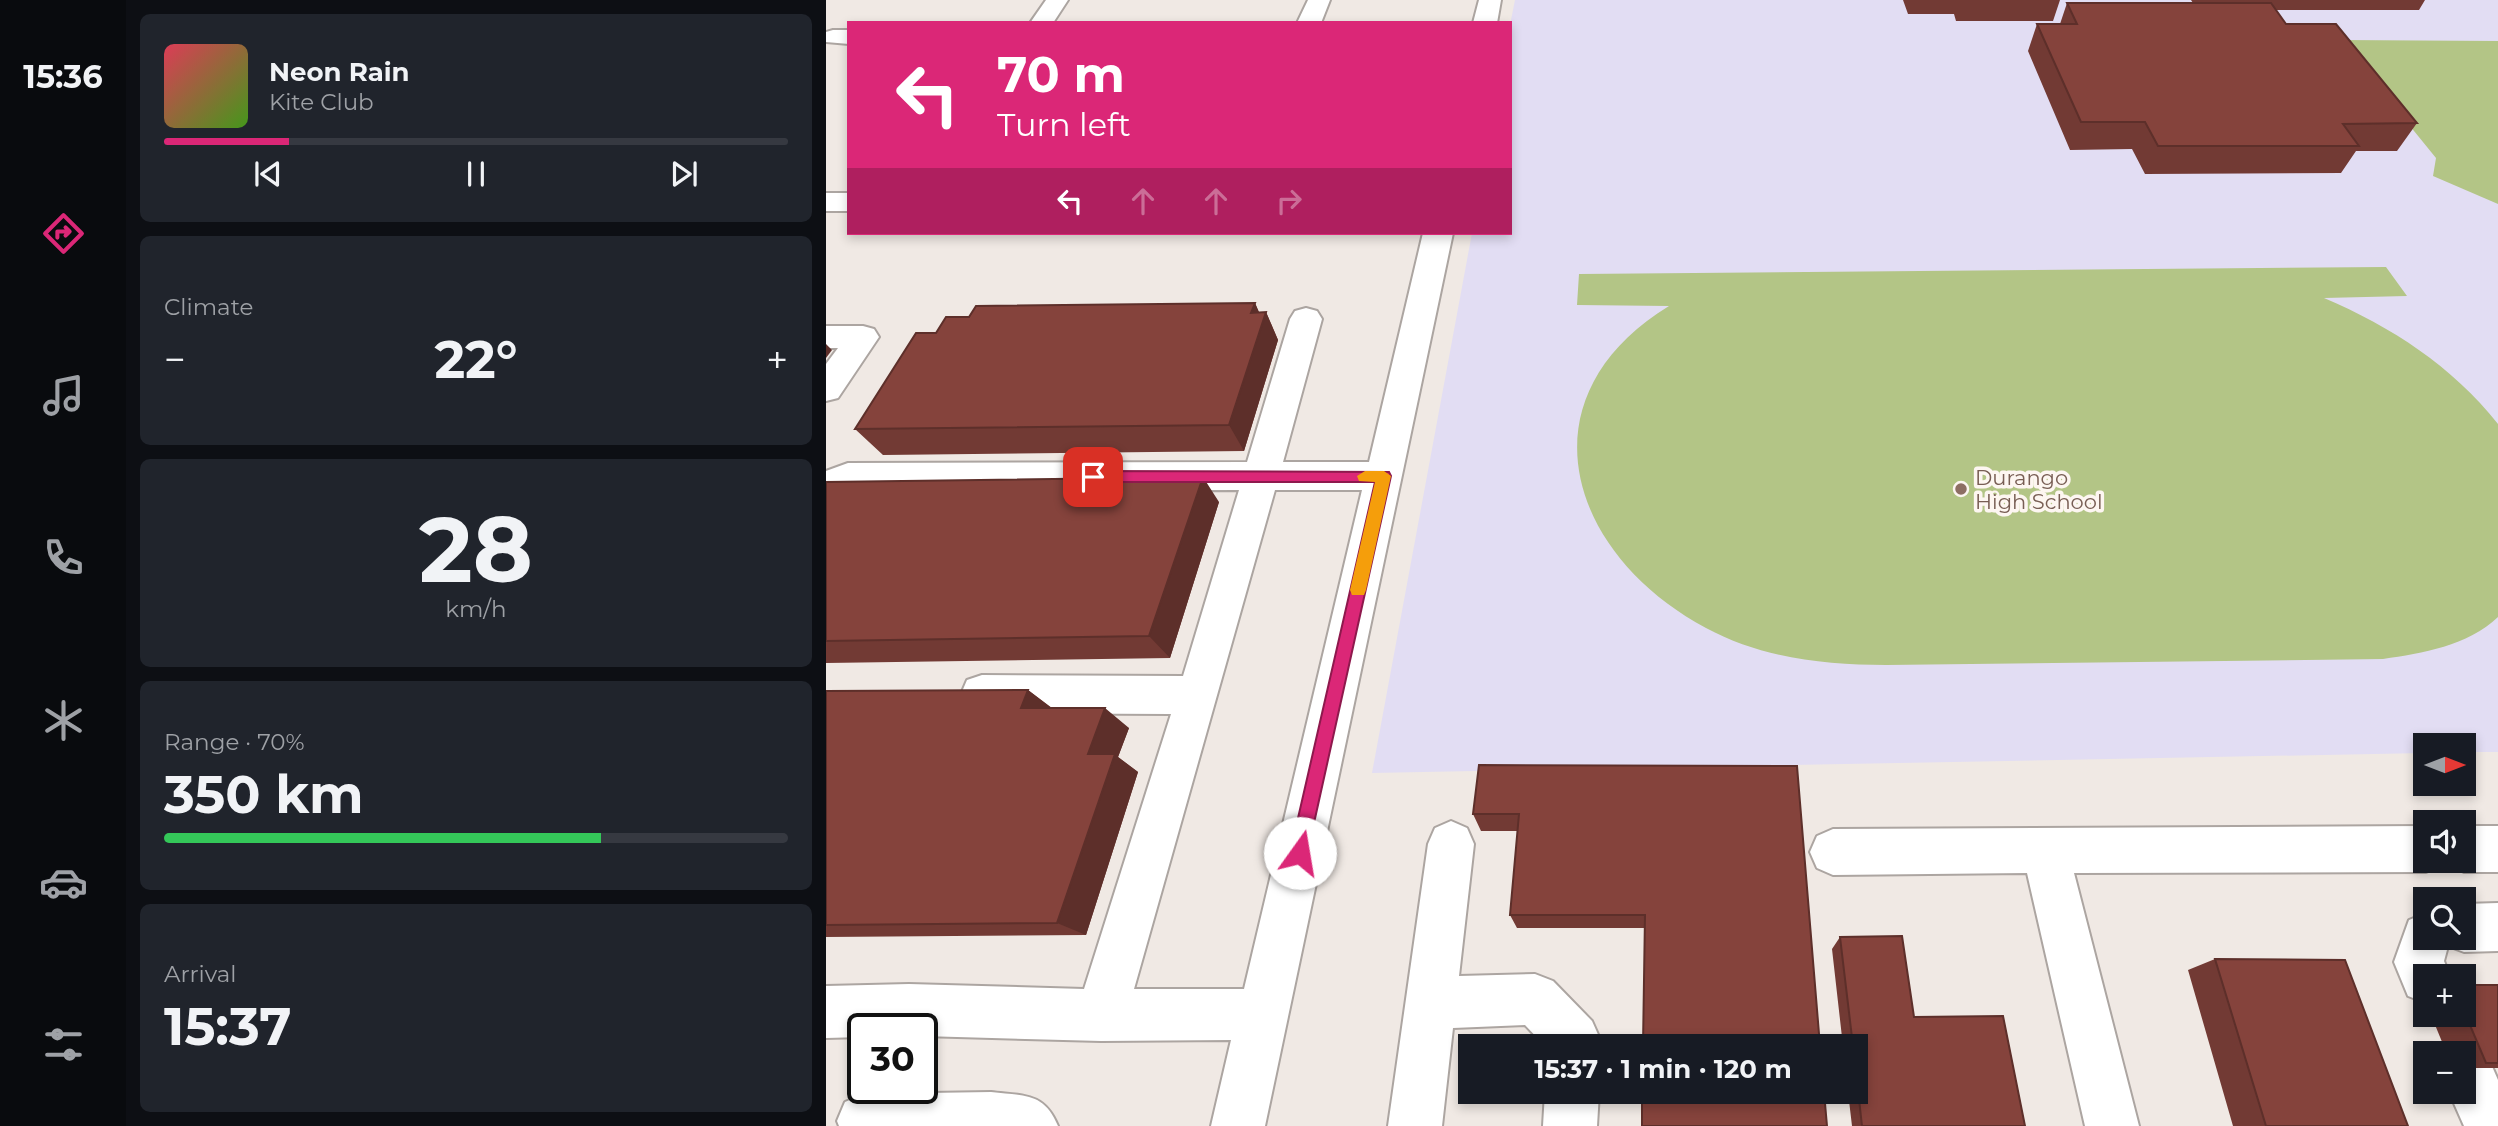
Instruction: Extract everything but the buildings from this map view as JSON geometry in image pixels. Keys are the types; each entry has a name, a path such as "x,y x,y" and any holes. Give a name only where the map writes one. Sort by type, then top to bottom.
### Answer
{"street":[{"path":"1042,21 1057,0"},
{"path":"1310,21 1319,0"},
{"path":"1485,21 1490,0"},
{"path":"826,202 847,202"},
{"path":"1238,1126 1438,235"},
{"path":"1101,1015 1199,695 1306,319"},
{"path":"826,337 863,337 826,389"},
{"path":"826,486 848,477 1384,476"},
{"path":"948,694 1199,695"},
{"path":"1415,1126 1451,844"},
{"path":"1833,852 2413,849"},
{"path":"2476,849 2498,849"},
{"path":"2045,850 2112,1126"},
{"path":"2476,928 2498,928"},
{"path":"1431,1003 1535,999 1569,1034"},
{"path":"826,1012 847,1014"},
{"path":"938,1018 1264,1014"},
{"path":"2476,1093 2491,1126"},
{"path":"1570,1126 1571,1104"},
{"path":"868,1112 1027,1122 1031,1126"}],"shaded area":[{"name":"Durango High School","path":"1515,0 2498,0 2498,752 2476,752 2476,733 2413,733 2413,753 1372,773 1472,235 1512,235 1512,21"}],"green space":[{"path":"2340,40 2498,41 2498,204 2433,176 2436,158"},
{"path":"2386,267 2407,296 2324,298 2397,335 2419,350 2461,384 2498,424 2498,617 2473,635 2429,651 2383,659 1886,665 1794,658 1727,638 1706,628 1659,597 1621,559 1594,518 1580,474 1578,429 1592,385 1622,343 1669,306 1577,305 1579,274"}],"slow traffic":[{"path":"1358,590 1384,476 1365,476"}],"place":[{"name":"Durango High School","path":"1961,489"}],"route":[{"path":"1093,477 1384,476 1300,853"}]}
